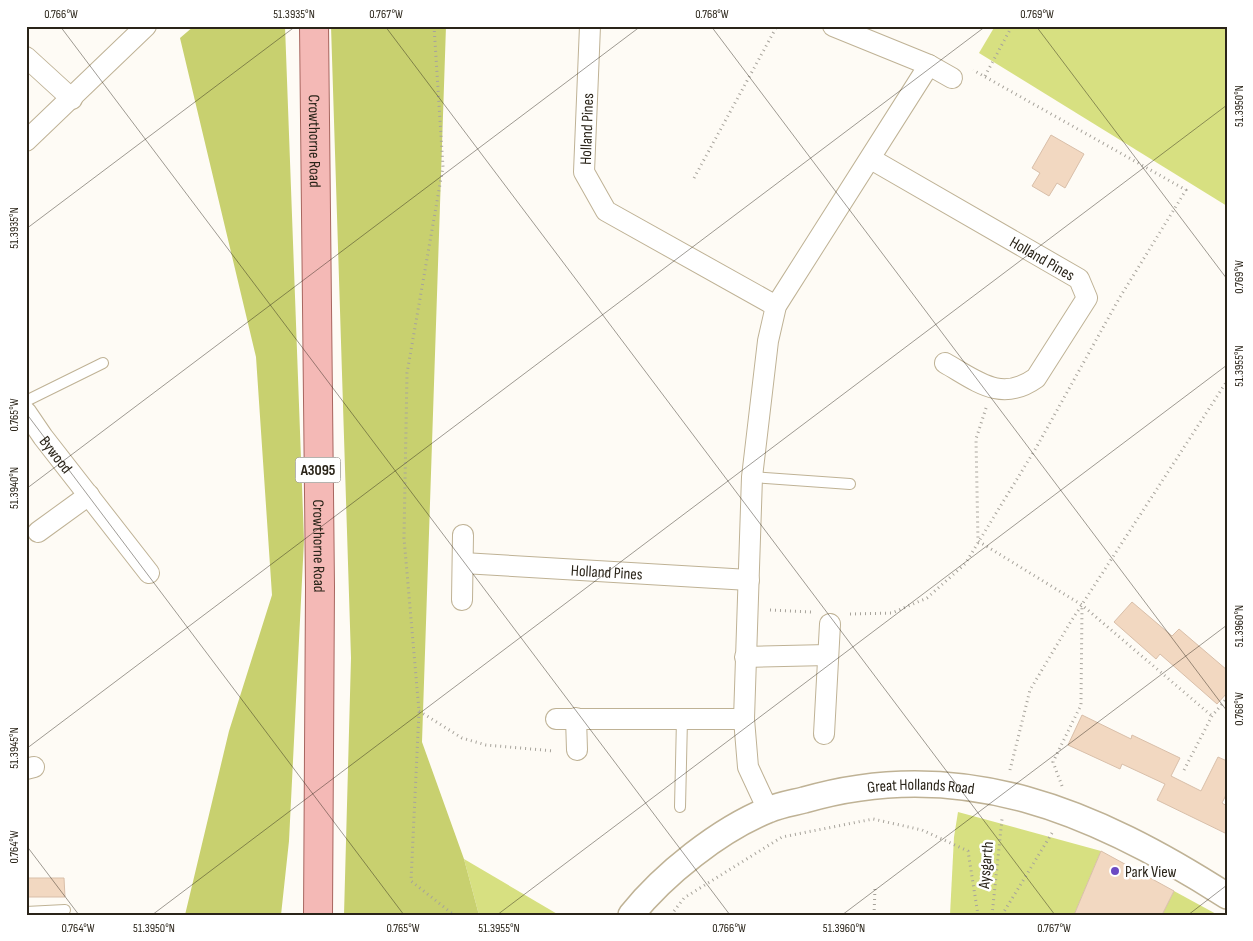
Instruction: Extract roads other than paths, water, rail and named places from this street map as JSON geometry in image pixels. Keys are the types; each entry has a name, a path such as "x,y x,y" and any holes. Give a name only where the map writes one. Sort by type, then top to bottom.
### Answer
{"main road":[{"name":"Crowthorne Road","path":"314,26 320,587 318,915"}],"street":[{"path":"26,141 72,99 146,26"},
{"name":"Holland Pines","path":"590,26 584,172 606,211 776,306"},
{"path":"833,26 929,65 960,73"},
{"path":"26,57 72,99"},
{"path":"768,810 748,767 744,719 744,657 749,580 752,477 768,341 776,306 929,65"},
{"name":"Holland Pines","path":"871,159 1079,279 1086,298 1036,378 1017,388 1006,391 991,389 945,363"},
{"name":"Bywood","path":"26,412 149,573"},
{"path":"38,532 89,495"},
{"path":"462,600 463,535"},
{"name":"Holland Pines","path":"463,564 749,580"},
{"path":"824,734 831,617"},
{"path":"744,657 828,655"},
{"path":"578,750 566,719 744,719"},
{"name":"Great Hollands Road","path":"631,915 701,848 768,810 839,790 912,782 989,790 1059,809 1100,826 1173,861 1227,896"}],"lane":[{"path":"26,401 102,363"},
{"path":"752,477 850,484"},
{"path":"680,807 682,719"},
{"path":"26,912 65,910"}],"place":[{"name":"Park View","path":"1115,871"}]}
